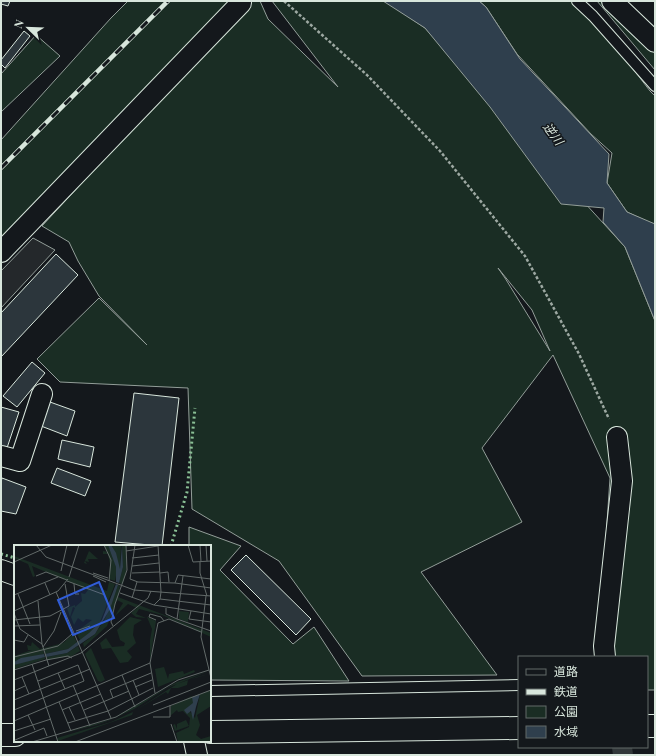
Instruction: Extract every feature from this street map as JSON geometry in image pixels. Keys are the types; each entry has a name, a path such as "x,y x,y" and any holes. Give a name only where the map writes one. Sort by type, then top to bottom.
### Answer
{"street":[{"path":"612,1 655,42"},
{"path":"1,252 241,3"},
{"path":"1,456 20,461 42,394"},
{"path":"606,656 604,646 622,481 617,437"},
{"path":"1,570 14,575"},
{"path":"211,732 518,728"},
{"path":"1,735 14,735"},
{"path":"194,742 197,755"}],"lane":[{"path":"577,1 593,16 655,86"},
{"path":"211,691 518,685"}],"path":[{"path":"284,1 367,75 440,151 525,256 579,354 617,437"}],"green space":[{"path":"128,1 235,1 1,244 1,140"},
{"path":"250,1 260,1 268,19 338,87 272,1 385,1 425,28 625,247 655,321 655,690 648,690 648,656 612,656 601,611 610,478 553,355 482,448 522,522 421,572 497,675 362,676 279,561 192,509 188,388 60,382 37,359 99,298 147,345 99,296 78,261 69,242 42,226","holes":["498,268 532,310 550,351 505,278"]},
{"path":"479,1 579,1 584,5 655,96 655,225 627,212 607,183 612,153 591,134 517,54 486,7"},
{"path":"597,1 603,1 623,19 655,53 655,70"},
{"path":"36,35 60,56 1,112 1,74"},
{"path":"189,527 241,546 220,570 293,644 314,627 349,681 211,680 211,545 189,545"}],"shaded area":[{"path":"33,238 55,250 1,308 1,271"}],"water":[{"name":"逆川","path":"383,1 479,1 486,7 520,59 609,154 607,183 627,212 655,224 655,321 625,247 603,222 604,208 561,204 490,107 425,28"}],"building":[{"path":"1,1 10,1 8,6 1,4"},
{"path":"24,31 30,36 5,68 1,64 1,60"},
{"path":"56,254 78,275 1,357 1,313"},
{"path":"32,362 45,373 17,407 3,396"},
{"path":"134,393 179,398 162,545 115,542"},
{"path":"50,402 75,411 67,436 41,426"},
{"path":"1,407 19,412 7,448 1,446"},
{"path":"62,440 94,447 90,467 58,459"},
{"path":"57,468 91,481 85,496 51,483"},
{"path":"2,478 26,487 16,514 1,511"},
{"path":"246,555 311,619 296,635 231,570"}],"tunnel":[{"path":"622,748 623,755"}],"railway":[{"path":"1,168 168,1"}],"hedge":[{"path":"171,545 187,492 195,408"},
{"path":"1,554 14,558"}]}
